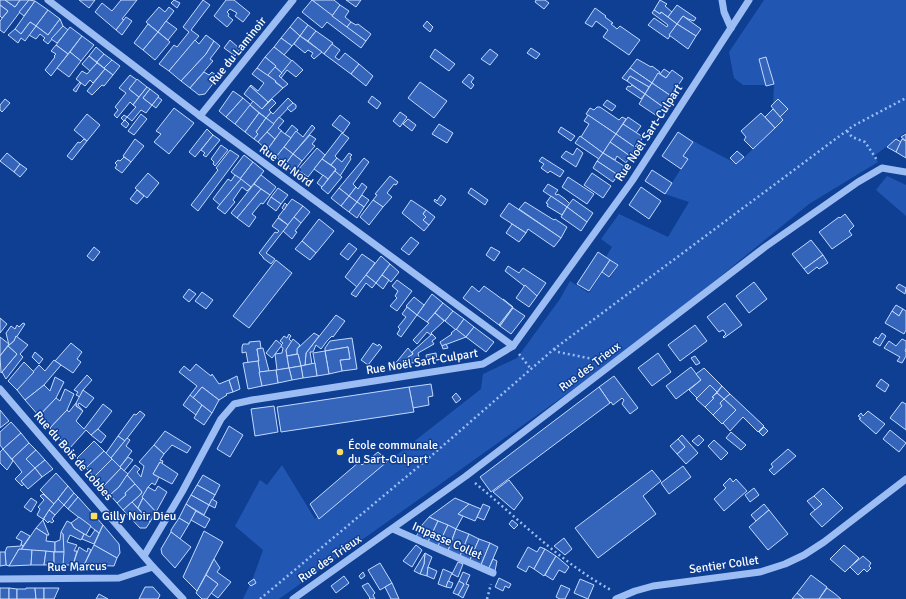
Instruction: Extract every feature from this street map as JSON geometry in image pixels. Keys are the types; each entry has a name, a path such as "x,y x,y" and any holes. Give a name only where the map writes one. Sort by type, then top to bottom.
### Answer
{"street":[{"name":"Rue du Nord","path":"48,0 200,116 513,346"},
{"name":"Rue du Laminoir","path":"200,116 293,0"},
{"path":"722,0 724,12 730,28"},
{"name":"Rue Noël Sart-Culpart","path":"144,556 182,492 221,419 234,404 483,364 513,346 632,180 749,0"},
{"path":"882,168 906,172"},
{"name":"Rue des Trieux","path":"293,599 466,476 765,247 858,182 882,168"},
{"name":"Rue du Bois de Lobbes","path":"0,389 182,599"},
{"name":"Sentier Collet","path":"619,598 653,586 760,572 785,564 804,555 824,542 906,479"},
{"name":"Impasse Collet","path":"392,529 493,573"},
{"name":"Rue Marcus","path":"0,579 119,578 153,567"}],"path":[{"path":"260,599 430,457 554,349 853,126 906,98"},
{"path":"847,131 852,137 865,142 882,168"},
{"path":"513,346 531,369"},
{"path":"554,349 558,352 600,361"},
{"path":"466,476 555,552 619,598"},
{"path":"487,599 493,573"}],"shaded area":[{"path":"764,0 906,0 906,132 874,156 878,162 809,204 641,341 279,599 243,599 253,578 263,550 235,526 260,480 267,485 282,465 315,519 481,389 483,374 517,358 560,299 570,281 589,293 602,273 610,278 618,265 606,257 612,247 601,239 619,214 668,237 689,202 665,194 687,159 683,156 693,141 737,164 783,119 773,108 774,83 760,61 766,85 743,85 734,78 729,52"},
{"path":"887,176 906,185 906,216 876,190"}],"building":[{"path":"0,0 5,0 15,7 20,0 29,0 4,33 0,30 0,21 8,11 0,5"},
{"path":"5,0 20,0 15,7"},
{"path":"29,0 35,1 24,16 19,12"},
{"path":"79,0 95,0 89,8"},
{"path":"121,0 137,0 122,19 124,20 116,30 95,12 102,3 112,11"},
{"path":"174,0 180,3 177,8 171,3"},
{"path":"203,0 210,5 191,30 199,36 169,71 159,64 174,45 177,47 189,32 183,27"},
{"path":"226,0 234,0 250,13 243,22 235,16 237,13 230,9 227,12 229,14 228,16 233,20 227,27 214,16"},
{"path":"312,0 334,0 340,5 332,16"},
{"path":"312,0 366,41 361,48 327,22 322,28 302,12"},
{"path":"346,0 361,0 356,7"},
{"path":"536,0 545,0 549,3 544,9 535,2"},
{"path":"660,0 667,4 665,6 672,12 668,17 661,12 660,14 654,10"},
{"path":"35,1 48,10 36,26 30,22 21,34 15,29"},
{"path":"0,5 8,11 2,18 0,16"},
{"path":"340,5 349,11 345,17 351,22 347,27 332,16"},
{"path":"677,5 696,18 694,21 683,16 677,24 668,17"},
{"path":"159,7 165,12 169,7 174,11 158,32 146,22"},
{"path":"595,8 606,16 605,17 613,23 611,24 617,29 620,26 640,40 629,55 603,37 608,30 596,21 592,27 585,23"},
{"path":"48,10 60,19 48,35 36,26"},
{"path":"654,10 660,14 661,12 677,24 668,39 648,25 654,18 667,27 668,25 652,13"},
{"path":"683,16 701,29 696,36 677,24"},
{"path":"126,17 132,21 122,35 116,30"},
{"path":"298,17 308,25 300,36 290,27"},
{"path":"60,19 63,26 48,44 43,40 45,38 40,34 36,39 29,35 36,26 48,35"},
{"path":"166,21 177,29 168,40 158,32"},
{"path":"427,21 433,27 430,32 423,26"},
{"path":"30,22 36,26 25,41 21,38 18,43 8,35 15,29 21,34"},
{"path":"351,22 356,25 358,24 371,34 366,41 347,27"},
{"path":"148,24 158,32 143,50 134,43"},
{"path":"677,24 696,36 688,49 669,35"},
{"path":"308,25 316,31 308,41 300,36"},
{"path":"63,26 68,30 57,43 51,39"},
{"path":"70,27 82,36 68,54 56,45"},
{"path":"290,27 300,36 292,46 281,38"},
{"path":"316,31 333,43 324,54 308,41"},
{"path":"158,32 170,42 155,60 143,50"},
{"path":"206,35 214,41 206,54 181,81 169,71 195,40 199,44"},
{"path":"82,36 94,45 81,61 70,52"},
{"path":"300,36 322,52 314,59 311,56 313,53 308,50 305,53 294,44"},
{"path":"281,38 292,46 284,55 274,47"},
{"path":"230,40 240,49 235,56 224,48"},
{"path":"214,41 220,46 210,59 213,61 190,88 181,81 206,54"},
{"path":"332,44 340,50 335,57 339,60 345,53 359,64 351,74 324,54"},
{"path":"56,45 68,54 51,76 45,70 55,57 54,56 56,54 51,51"},
{"path":"96,47 104,54 97,62 89,56"},
{"path":"274,47 292,61 282,73 265,57"},
{"path":"531,48 540,54 536,59 527,53"},
{"path":"435,49 455,64 449,71 430,57"},
{"path":"490,49 498,55 490,65 481,59"},
{"path":"70,52 81,61 69,77 57,68"},
{"path":"104,54 112,60 104,68 97,62"},
{"path":"89,56 97,63 90,71 82,64"},
{"path":"265,57 276,66 268,76 257,68"},
{"path":"766,57 774,84 766,86 759,59"},
{"path":"637,59 651,67 652,66 660,72 652,83 630,68"},
{"path":"112,60 120,66 113,75 104,68"},
{"path":"292,60 303,70 296,77 287,70 281,78 279,76"},
{"path":"97,63 105,69 93,83 90,80 85,86 76,79 82,71 87,74"},
{"path":"359,64 373,76 366,86 351,74"},
{"path":"275,67 282,73 279,76 288,84 283,88 268,75"},
{"path":"257,68 276,81 275,82 283,88 268,102 250,86 251,85 258,91 264,83 252,74"},
{"path":"630,68 652,83 649,87 630,76 627,81 622,78"},
{"path":"105,69 113,75 104,86 102,85 92,95 87,91"},
{"path":"664,69 670,73 666,78 660,74"},
{"path":"672,70 683,78 671,96 652,83 658,73 666,78"},
{"path":"204,72 209,75 212,72 218,77 205,94 199,95 190,88"},
{"path":"469,74 474,78 471,82 474,85 471,89 462,82"},
{"path":"130,75 137,80 129,89 139,97 133,105 130,102 117,118 114,115 118,110 115,107 126,93 119,88"},
{"path":"630,76 649,87 645,94 627,81"},
{"path":"137,79 147,87 139,97 129,89"},
{"path":"80,82 81,83 76,92 73,90"},
{"path":"420,82 447,101 434,118 408,98"},
{"path":"652,83 671,96 663,107 645,94"},
{"path":"632,85 645,94 641,99 626,89 628,86 630,87"},
{"path":"250,86 268,102 262,109 244,94"},
{"path":"147,87 150,89 143,98 152,105 146,113 141,110 132,121 127,117 136,107 133,105"},
{"path":"150,89 159,96 152,105 143,98"},
{"path":"233,91 243,98 226,117 219,111"},
{"path":"645,94 663,107 657,116 639,104"},
{"path":"372,96 381,103 377,109 368,102"},
{"path":"158,97 162,100 156,108 152,105"},
{"path":"243,98 251,105 235,124 226,117"},
{"path":"288,98 293,103 273,124 266,118 271,112 273,114"},
{"path":"5,99 10,103 2,112 0,110 0,105"},
{"path":"272,99 276,103 269,110 271,112 266,118 250,105 253,101 262,109"},
{"path":"778,99 788,109 780,117 771,106"},
{"path":"607,100 616,106 612,111 603,105"},
{"path":"293,103 296,105 296,108 291,112 287,108"},
{"path":"250,105 259,113 245,132 235,124"},
{"path":"597,107 600,107 619,120 622,117 626,119 616,134 586,114 590,108 594,110"},
{"path":"174,108 194,123 169,154 154,142 161,134 156,131"},
{"path":"773,109 783,120 775,128 765,117"},
{"path":"400,112 407,117 400,127 393,121"},
{"path":"259,113 266,118 256,132 258,134 254,139 245,132"},
{"path":"761,113 775,128 753,149 744,140 746,137 741,131"},
{"path":"87,114 100,125 87,141 74,130"},
{"path":"141,114 147,119 134,135 128,131"},
{"path":"124,115 127,117 124,121 121,118"},
{"path":"340,115 350,123 343,133 332,125"},
{"path":"588,115 616,134 603,153 581,137 589,124 584,121"},
{"path":"279,117 284,121 278,128 282,131 275,139 267,132"},
{"path":"628,117 641,126 636,133 623,124"},
{"path":"266,118 274,124 258,142 254,139 258,134 256,132"},
{"path":"408,119 416,125 412,131 403,124"},
{"path":"125,120 129,124 126,128 121,124"},
{"path":"439,124 453,133 447,143 432,134"},
{"path":"623,124 643,137 636,148 616,134"},
{"path":"292,125 298,130 291,138 285,134"},
{"path":"312,125 315,128 293,154 284,147 296,131 303,137"},
{"path":"561,127 575,136 571,141 558,132"},
{"path":"207,129 213,135 195,157 189,152"},
{"path":"281,131 291,138 276,157 267,150"},
{"path":"267,132 275,139 267,150 258,142"},
{"path":"678,132 693,142 683,156 688,159 681,169 662,156"},
{"path":"342,133 349,138 335,156 337,158 331,165 322,159"},
{"path":"616,134 636,148 630,156 610,142"},
{"path":"906,134 906,141 901,137"},
{"path":"213,135 220,140 206,157 203,155 205,153 201,150"},
{"path":"310,135 316,139 312,144 315,146 302,161 293,154"},
{"path":"580,136 603,153 599,159 575,143"},
{"path":"84,139 87,141 72,160 67,156 78,142 80,143"},
{"path":"135,139 144,146 131,162 123,156"},
{"path":"896,139 901,142 896,152 887,147"},
{"path":"902,139 906,141 906,158 896,152"},
{"path":"610,142 630,156 626,163 617,156 615,160 603,153"},
{"path":"221,145 228,150 215,166 211,159"},
{"path":"284,147 293,154 285,165 276,157"},
{"path":"317,148 325,155 308,177 298,170"},
{"path":"577,148 583,153 576,167 561,157 566,151 573,155"},
{"path":"230,150 239,156 198,211 191,205 218,170 216,168"},
{"path":"737,151 744,157 736,164 730,158"},
{"path":"7,153 20,164 14,172 0,161"},
{"path":"349,153 352,155 350,157 351,159 340,176 335,171 336,169 331,165 337,158 342,162"},
{"path":"603,153 624,166 618,175 597,161"},
{"path":"293,154 302,161 294,172 285,165"},
{"path":"244,155 253,162 240,179 231,172"},
{"path":"124,157 131,162 122,173 115,168 117,165 115,163"},
{"path":"542,157 564,171 560,177 550,171 548,173 541,168 544,164 539,161"},
{"path":"364,158 369,162 353,184 356,187 349,196 339,188"},
{"path":"322,159 336,169 328,179 314,169"},
{"path":"597,161 618,175 613,182 593,168"},
{"path":"253,162 264,171 251,187 240,179"},
{"path":"20,164 27,169 20,177 14,172"},
{"path":"652,170 672,183 665,194 645,181"},
{"path":"335,171 342,177 328,194 321,188"},
{"path":"148,173 159,183 147,198 135,188"},
{"path":"592,173 611,186 603,198 584,185"},
{"path":"235,175 241,179 220,205 213,199 228,179 231,181"},
{"path":"261,175 276,187 270,195 254,184"},
{"path":"323,175 328,179 322,187 317,183"},
{"path":"390,176 398,182 396,185 394,184 387,193 392,197 383,207 373,200 377,195 375,194"},
{"path":"568,177 594,194 587,204 562,187"},
{"path":"241,179 251,187 247,191 242,187 233,200 235,202 225,214 217,208"},
{"path":"362,183 367,187 357,202 349,196 356,187 358,189"},
{"path":"254,184 261,189 237,218 231,213"},
{"path":"548,184 558,190 555,194 558,194 570,204 567,207 543,191"},
{"path":"641,187 661,201 649,219 629,205"},
{"path":"278,188 288,195 281,204 271,197"},
{"path":"339,188 349,196 341,206 331,198"},
{"path":"471,188 488,200 485,205 468,193"},
{"path":"261,189 270,195 252,214 256,217 249,227 237,218"},
{"path":"137,190 144,196 137,204 130,199"},
{"path":"362,195 369,200 364,207 357,202"},
{"path":"441,195 446,199 441,206 434,201 435,199 437,201"},
{"path":"349,196 357,202 349,212 341,206"},
{"path":"551,196 567,207 562,215 547,206 548,204 546,203"},
{"path":"271,197 281,204 276,211 267,204"},
{"path":"292,199 303,206 288,225 278,217"},
{"path":"573,199 593,213 587,222 567,207"},
{"path":"373,200 383,207 369,225 360,217"},
{"path":"411,200 426,210 423,214 426,217 423,220 429,225 424,231 402,213"},
{"path":"357,202 364,207 357,218 349,212"},
{"path":"525,202 567,227 561,238 519,209"},
{"path":"285,203 287,205 284,210 282,208"},
{"path":"509,203 561,238 554,247 528,229 526,233 500,216"},
{"path":"303,206 310,212 301,223 294,217"},
{"path":"567,207 587,222 581,231 561,217"},
{"path":"426,210 435,217 429,225 423,220 426,217 423,214"},
{"path":"845,214 854,226 849,231 852,235 832,249 819,232"},
{"path":"294,217 301,223 295,231 297,232 292,239 283,231"},
{"path":"278,218 288,225 266,253 275,259 271,264 259,253 275,232 277,233 279,231 272,226"},
{"path":"319,219 334,231 316,253 302,241"},
{"path":"512,224 526,233 519,242 506,233"},
{"path":"411,237 419,243 409,255 401,249"},
{"path":"811,240 823,255 804,269 792,254"},
{"path":"302,241 316,253 310,260 295,249"},
{"path":"349,243 357,249 348,260 340,254"},
{"path":"94,247 100,252 93,261 87,256"},
{"path":"491,247 500,252 494,261 486,255"},
{"path":"598,252 610,260 589,291 577,284"},
{"path":"362,254 375,263 357,287 345,277"},
{"path":"823,255 828,263 819,269 817,267 808,274 804,269"},
{"path":"381,256 390,264 376,283 366,275"},
{"path":"276,260 292,273 249,328 233,316"},
{"path":"610,260 618,265 609,277 602,272"},
{"path":"390,264 399,272 391,282 382,275"},
{"path":"508,266 519,273 523,268 546,283 537,296 505,271"},
{"path":"366,275 376,283 372,288 366,283 356,297 351,294"},
{"path":"382,275 389,280 383,289 376,283"},
{"path":"397,280 412,291 397,311 390,306 397,298 395,296 398,291 392,286"},
{"path":"754,282 767,299 749,313 736,296"},
{"path":"899,284 906,288 905,294 896,288"},
{"path":"525,285 537,296 529,307 516,298"},
{"path":"472,286 479,292 484,286 513,307 499,325 463,298"},
{"path":"189,289 196,294 189,302 183,297"},
{"path":"202,292 213,300 206,309 195,301"},
{"path":"432,294 443,303 427,322 417,315"},
{"path":"414,297 424,305 417,315 406,306"},
{"path":"443,303 453,311 445,321 435,313"},
{"path":"725,303 742,325 724,338 723,337 726,334 723,330 719,332 707,317"},
{"path":"896,305 903,309 899,316 892,311"},
{"path":"407,307 417,315 401,337 397,334 400,329 398,327 406,317 402,314"},
{"path":"513,308 500,326 499,325"},
{"path":"513,308 525,316 511,334 500,326"},
{"path":"903,309 906,311 906,330 904,334 885,323 892,311 899,316"},
{"path":"453,311 464,319 456,330 445,321"},
{"path":"435,313 444,321 431,333 431,335 427,332 417,344 413,340 429,323 427,322"},
{"path":"336,315 345,321 333,337 332,336 321,349 316,345 313,352 310,352 312,364 305,365 306,353"},
{"path":"0,318 7,324 0,333"},
{"path":"464,319 474,327 466,337 456,330"},
{"path":"23,323 25,324 14,341 9,345 6,333 11,326 15,329 17,325 19,327"},
{"path":"695,325 707,341 680,361 668,345"},
{"path":"474,327 494,342 486,352 466,337"},
{"path":"456,329 466,337 442,346 440,342 452,334 451,333"},
{"path":"314,333 319,336 306,353 305,365 301,366 297,349"},
{"path":"882,333 886,336 880,346 873,342 876,337 878,339"},
{"path":"289,334 291,336 289,339 292,342 286,350 289,368 277,370 275,354 282,353 283,348 280,346 283,343 280,341 284,336 287,338"},
{"path":"432,334 436,338 432,341 434,344 418,353 420,362 410,363 408,357 413,354 412,352"},
{"path":"16,336 28,345 20,354 23,357 6,379 2,372 17,354 8,346 14,341"},
{"path":"0,337 9,344 0,356"},
{"path":"352,338 357,369 342,371 340,360 350,359 348,347 325,351 325,348 330,341"},
{"path":"293,339 300,345 297,349 297,354 287,356 286,350"},
{"path":"902,339 906,341 906,356 902,363 897,361 900,357 884,348 889,341 896,346"},
{"path":"276,340 282,345 272,358 266,353"},
{"path":"260,341 261,349 257,349 259,361 248,363 246,352 242,353 243,344"},
{"path":"71,343 82,352 77,359 81,362 73,373 55,361"},
{"path":"373,343 378,346 379,344 382,347 368,365 361,360"},
{"path":"446,344 448,348 443,349 442,346"},
{"path":"8,346 17,354 1,373 0,356"},
{"path":"348,347 350,359 340,360 342,371 329,374 325,351"},
{"path":"263,348 269,371 259,372 257,349"},
{"path":"408,348 413,354 408,357 410,363 394,365"},
{"path":"325,351 329,374 317,376 313,353"},
{"path":"35,352 43,359 39,364 32,357"},
{"path":"436,353 437,360 427,361 426,355"},
{"path":"658,353 671,372 652,386 638,368"},
{"path":"298,354 301,366 289,368 287,356"},
{"path":"695,356 700,363 696,365 691,358"},
{"path":"54,360 61,365 44,385 25,400 17,390 39,365 45,371"},
{"path":"258,361 262,386 248,389 243,363"},
{"path":"24,362 34,372 17,390 8,381"},
{"path":"315,363 317,376 303,378 301,366"},
{"path":"196,364 211,376 212,374 219,384 229,380 233,392 226,394 227,395 219,400 202,387 193,398 190,395 197,386 179,372 184,366 190,371"},
{"path":"301,366 303,378 292,380 289,368"},
{"path":"691,367 701,380 676,399 666,386"},
{"path":"289,368 292,380 278,383 276,370"},
{"path":"704,368 722,386 717,392 710,385 697,398 689,390 701,380 696,374"},
{"path":"276,370 278,383 262,386 259,372"},
{"path":"87,375 92,380 83,390 80,397 76,395 78,392 74,390"},
{"path":"237,376 240,389 233,392 229,380"},
{"path":"614,376 638,408 630,414 622,404 624,400 622,398 613,405 599,387"},
{"path":"55,377 64,382 56,398 39,416 25,400 44,385 50,391"},
{"path":"881,379 889,385 885,392 876,386"},
{"path":"431,384 433,396 428,397 429,405 413,408 409,387"},
{"path":"710,385 717,392 712,397 714,398 705,407 696,399"},
{"path":"722,386 730,394 724,399 717,393"},
{"path":"202,387 219,400 212,413 193,398"},
{"path":"409,387 414,412 281,432 277,407"},
{"path":"599,387 610,403 491,492 480,477"},
{"path":"65,389 74,394 67,410 50,428 39,416 56,398 60,401"},
{"path":"83,390 94,398 86,408 79,403 78,405 83,411 76,406 76,403"},
{"path":"456,393 461,399 456,403 452,397"},
{"path":"717,393 724,399 720,403 722,406 713,415 705,407"},
{"path":"730,394 764,426 758,432 743,417 730,431 723,423 736,410 724,399"},
{"path":"190,395 202,405 196,415 183,405"},
{"path":"724,399 736,410 722,424 713,415 722,406 720,403"},
{"path":"902,402 906,404 906,430 890,418"},
{"path":"76,403 76,406 83,411 76,421 84,429 103,404 112,411 98,429 91,435 86,430 69,449 50,428 67,410 69,412"},
{"path":"202,405 212,413 204,425 194,418"},
{"path":"274,406 278,432 255,436 251,409"},
{"path":"0,410 9,421 0,428"},
{"path":"140,411 145,415 125,441 118,436 134,414 136,415"},
{"path":"868,411 885,424 876,434 859,419 861,418 858,416 861,413 863,416"},
{"path":"11,422 21,433 3,449 0,445 0,432"},
{"path":"229,426 243,435 230,457 217,449"},
{"path":"764,427 768,431 763,436 759,432"},
{"path":"98,429 106,436 101,443 91,435"},
{"path":"890,430 906,443 899,452 883,439"},
{"path":"165,431 191,447 187,453 172,445 164,454 154,445"},
{"path":"731,432 746,445 741,450 726,438"},
{"path":"21,433 29,443 12,459 3,449"},
{"path":"682,435 698,453 686,464 677,454 685,447 678,439"},
{"path":"699,435 704,440 698,446 692,441"},
{"path":"118,436 125,441 111,458 106,453"},
{"path":"127,438 130,440 126,446 132,451 120,467 111,458"},
{"path":"678,439 685,447 677,454 670,446"},
{"path":"714,440 728,453 721,460 708,446"},
{"path":"94,441 104,451 86,468 77,458"},
{"path":"29,443 36,450 26,459 35,468 21,481 24,484 22,486 15,479 22,472 12,459"},
{"path":"154,445 164,454 160,460 163,461 162,464 160,462 153,474 159,477 155,485 152,483 148,487 138,508 132,502 142,492 127,475 135,465 140,469 137,472 141,477 144,466 139,462"},
{"path":"3,449 13,461 7,470 0,463 0,452"},
{"path":"788,449 796,456 774,475 769,470 773,467 771,464"},
{"path":"36,450 45,460 35,468 26,459"},
{"path":"104,451 112,459 94,477 86,468"},
{"path":"378,452 388,461 319,519 310,504 359,462 362,465"},
{"path":"128,457 133,460 124,471 120,467"},
{"path":"112,459 121,468 103,487 94,477"},
{"path":"45,460 53,469 42,477 35,468"},
{"path":"160,462 178,474 172,484 153,474"},
{"path":"683,466 691,477 669,494 661,483"},
{"path":"35,468 42,477 28,489 21,481"},
{"path":"121,468 128,474 119,487 110,495 103,487"},
{"path":"652,470 661,481 643,496 656,514 598,558 575,528"},
{"path":"56,473 68,486 54,504 40,490"},
{"path":"127,475 135,484 117,503 110,495 119,487"},
{"path":"203,475 220,485 215,495 197,485"},
{"path":"730,478 733,482 736,479 747,491 724,511 714,499 726,488 723,485"},
{"path":"509,480 523,498 514,510 493,492"},
{"path":"135,484 142,492 123,510 117,503"},
{"path":"197,485 215,495 209,505 191,495"},
{"path":"68,486 74,493 64,505 58,499"},
{"path":"158,486 167,492 156,512 142,497 148,487 155,491"},
{"path":"754,488 759,495 750,502 745,495"},
{"path":"823,488 843,508 822,527 810,514 822,504 814,496"},
{"path":"74,493 78,497 68,509 64,505"},
{"path":"43,494 54,504 43,519 37,515 40,509 38,507 44,500 40,496"},
{"path":"191,495 209,505 204,515 186,504"},
{"path":"814,496 822,504 815,510 807,501"},
{"path":"78,497 103,525 99,533 68,509"},
{"path":"31,498 37,502 31,512 24,507"},
{"path":"143,498 156,512 150,522 138,508"},
{"path":"455,498 469,504 458,514 463,516 456,529 429,517"},
{"path":"58,499 64,505 55,515 49,510"},
{"path":"212,499 217,502 215,508 209,505"},
{"path":"132,502 150,522 146,528 140,528 123,510"},
{"path":"186,504 196,511 189,524 179,518"},
{"path":"469,504 481,509 475,521 458,514"},
{"path":"483,504 490,507 484,520 477,517"},
{"path":"764,504 769,510 756,521 751,515"},
{"path":"49,510 55,515 52,519 54,521 52,523 49,521 48,523 44,519 43,520"},
{"path":"769,510 788,534 768,550 749,527"},
{"path":"196,511 210,519 205,528 191,520"},
{"path":"79,517 91,526 86,535 74,528 71,523"},
{"path":"429,517 438,521 428,542 416,537 422,525"},
{"path":"179,518 189,524 180,539 171,532"},
{"path":"43,520 49,535 36,528"},
{"path":"512,520 518,525 514,529 509,524"},
{"path":"67,521 71,523 74,528 84,534 81,540 70,535 67,542 77,545 74,551 77,551 73,565 63,565 63,534 61,532"},
{"path":"438,521 448,525 438,546 428,542"},
{"path":"103,525 119,544 120,553 117,558 94,545"},
{"path":"448,525 456,529 448,551 438,546"},
{"path":"36,528 47,535 46,541 55,542 55,552 21,550"},
{"path":"456,529 469,534 460,556 448,551"},
{"path":"95,530 99,533 94,544 82,539 84,534 90,537"},
{"path":"21,531 30,536 23,546 21,544 22,541 16,538"},
{"path":"204,531 223,542 197,591 183,577"},
{"path":"61,532 63,534 64,552 55,552 55,542 60,540"},
{"path":"171,532 191,547 175,568 162,554 161,549"},
{"path":"469,534 479,539 470,560 460,556"},
{"path":"564,538 572,549 565,555 554,546"},
{"path":"479,539 490,543 481,565 470,560"},
{"path":"490,543 498,547 489,568 481,565"},
{"path":"21,544 23,546 21,550 19,549 9,566 6,565 5,552 7,547 21,546"},
{"path":"94,545 117,558 114,566 84,565"},
{"path":"416,545 422,550 412,567 403,561"},
{"path":"844,545 859,558 845,572 830,559"},
{"path":"79,547 87,552 88,548 91,550 84,565 73,565"},
{"path":"528,547 537,552 540,547 545,549 534,569 529,566 526,572 517,567"},
{"path":"19,549 32,550 31,565 9,566"},
{"path":"545,549 556,556 544,576 534,569"},
{"path":"32,550 46,551 44,565 31,565"},
{"path":"46,551 54,552 54,565 44,565"},
{"path":"0,552 5,552 6,565 0,566"},
{"path":"54,552 64,552 63,565 54,565"},
{"path":"425,553 432,557 428,567 427,576 420,574 424,564"},
{"path":"425,553 424,564 420,574 414,571"},
{"path":"556,556 569,567 565,573 559,570 553,580 545,575"},
{"path":"863,556 871,563 869,566 871,568 867,572 864,569 858,575 850,567"},
{"path":"214,559 220,568 217,572 231,582 218,598 211,593 218,584 206,575"},
{"path":"493,559 497,561 495,571 489,568"},
{"path":"458,562 463,564 458,577 452,574"},
{"path":"380,563 392,583 380,590 368,570"},
{"path":"428,567 437,571 434,579 427,576"},
{"path":"443,569 452,573 446,587 438,584"},
{"path":"363,572 365,576 361,579 359,576"},
{"path":"463,572 470,575 466,584 469,585 463,598 458,595 464,584 459,581"},
{"path":"206,575 218,584 207,599 202,599 196,593"},
{"path":"811,575 827,587 819,599 804,599 797,593"},
{"path":"344,576 349,583 336,593 331,586"},
{"path":"499,578 511,584 509,588 505,586 503,591 495,587"},
{"path":"254,579 256,583 251,586 248,583"},
{"path":"580,579 594,585 588,599 574,593"},
{"path":"448,581 453,583 451,588 446,587"},
{"path":"459,581 464,584 458,595 453,593"},
{"path":"368,583 375,593 373,595 375,599 369,599 370,598 362,586"},
{"path":"392,583 399,599 391,599 385,587"},
{"path":"561,585 570,589 565,599 556,597"},
{"path":"145,587 153,587 160,595 158,599 139,599"},
{"path":"0,588 9,588 9,599 0,599"},
{"path":"9,588 17,589 17,599 9,599"},
{"path":"35,588 36,599 17,599 17,589"},
{"path":"35,588 44,588 44,599 36,599"},
{"path":"44,588 59,588 54,599 44,599"},
{"path":"827,588 834,593 841,599 819,599"},
{"path":"797,593 804,599 792,599"},
{"path":"99,594 108,599 96,599"}],"place":[{"name":"École communale du Sart-Culpart","path":"340,452"},
{"name":"Gilly Noir Dieu","path":"94,516"}]}
